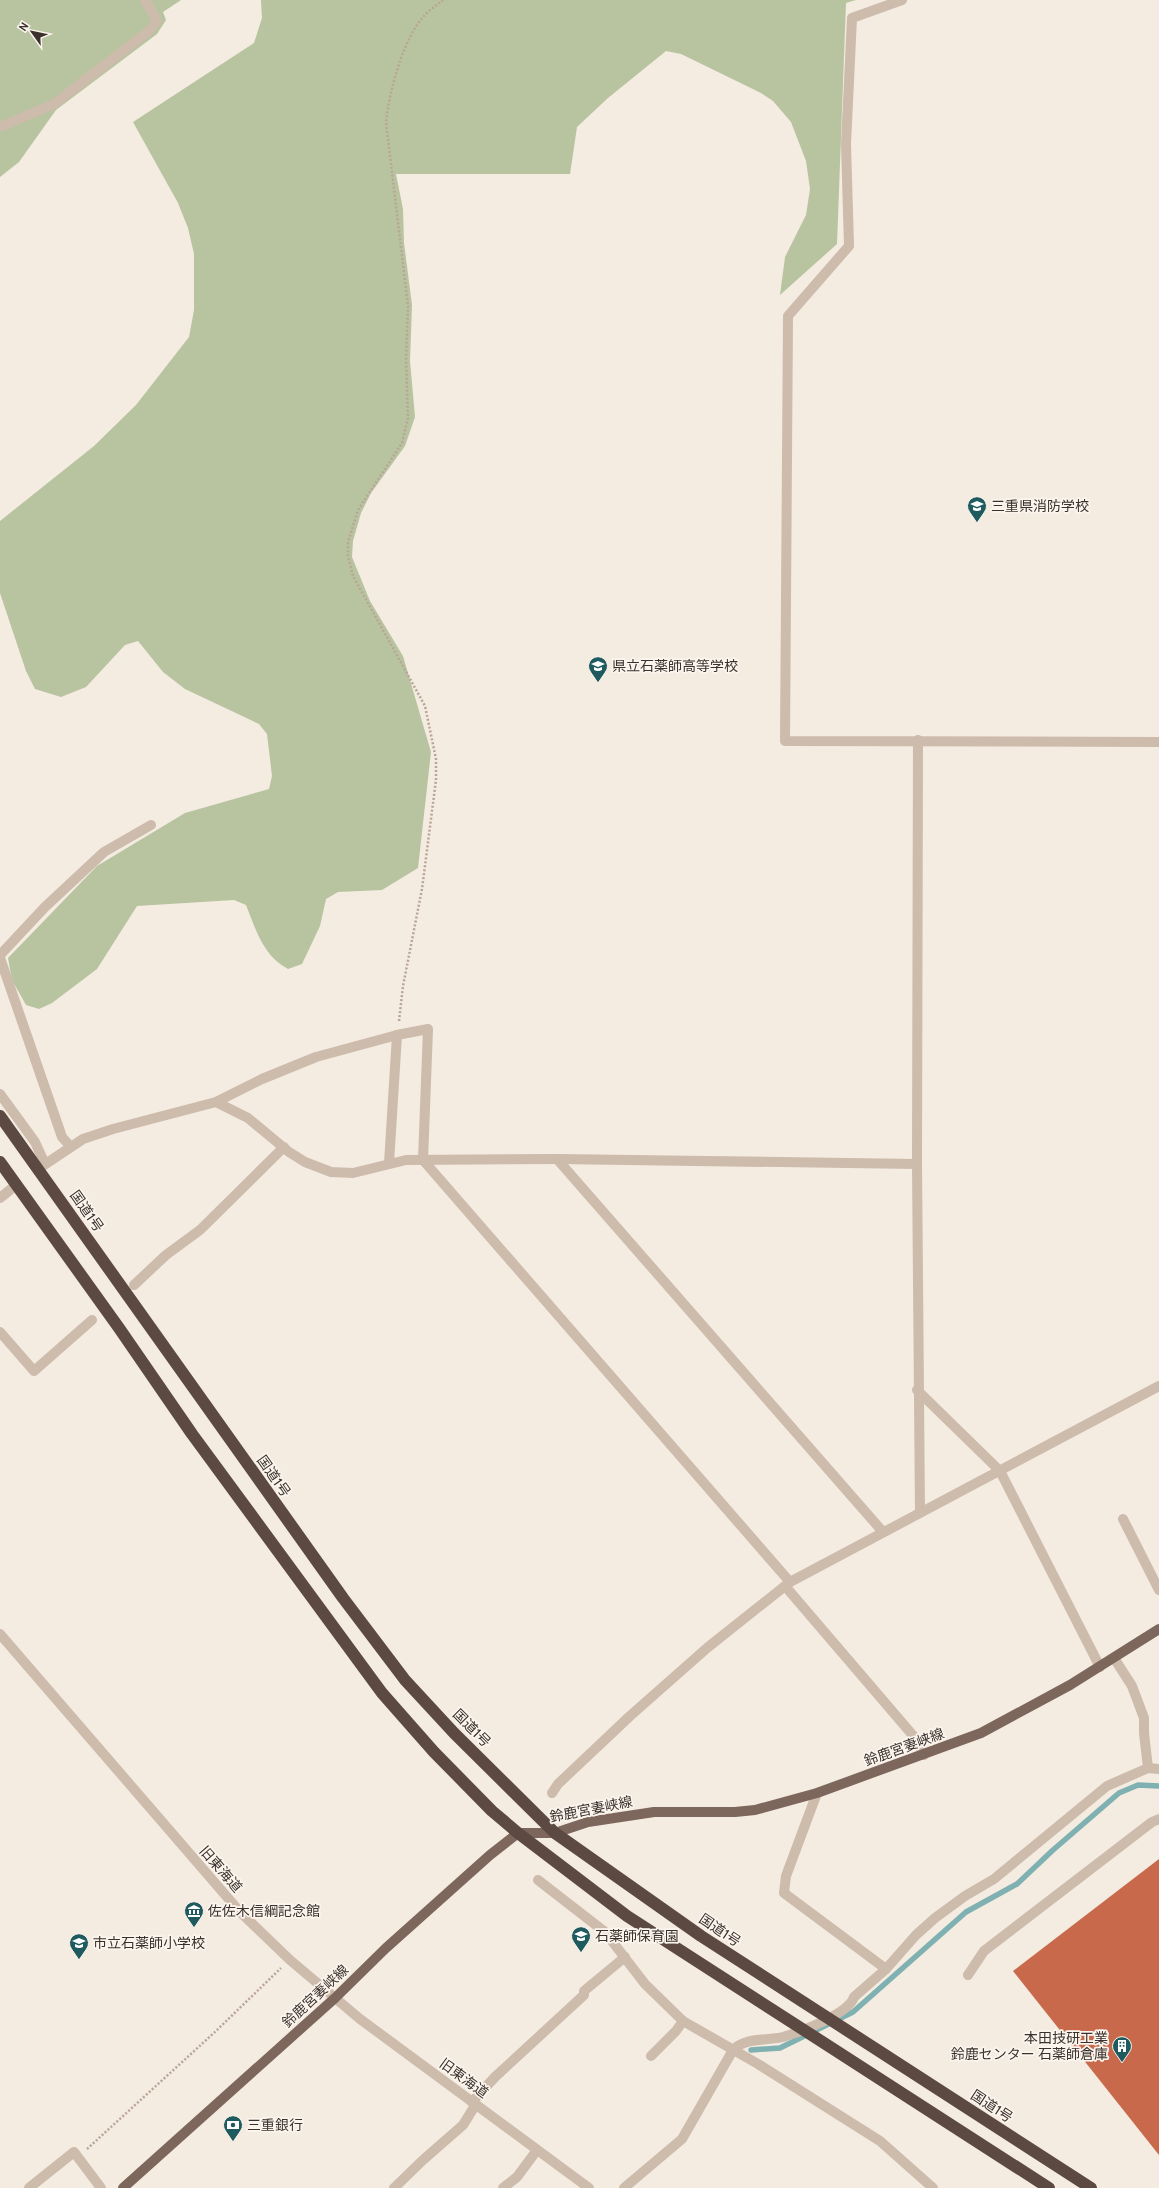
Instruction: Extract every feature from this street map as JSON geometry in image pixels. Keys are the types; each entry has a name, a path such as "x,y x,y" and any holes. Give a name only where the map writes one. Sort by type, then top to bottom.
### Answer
{"highway":[{"name":"国道1号","path":"0,1116 42,1167 343,1598 405,1680 454,1733 555,1833 701,1936 1091,2188"},
{"path":"0,1162 119,1328 192,1434 382,1693 434,1752 492,1812 518,1834 627,1916 959,2128 1049,2188"}],"main road":[{"name":"鈴鹿宮妻峡線","path":"123,2188 335,1998 386,1948 490,1855 518,1834 555,1833 588,1822 654,1812 735,1812 756,1810 817,1793 981,1733 1007,1720 1100,1667 1159,1629"}],"street":[{"path":"0,127 54,104 149,31 156,21 145,0"},
{"path":"902,0 852,18 846,144 848,246 788,316 785,741 918,740 1159,742"},
{"path":"918,740 916,1164 917,1390 920,1513"},
{"path":"0,955 45,907 104,852 151,825"},
{"path":"0,958 62,1137 70,1146"},
{"path":"0,1094 34,1142 42,1167 82,1139 113,1129 216,1102 262,1079 316,1057 397,1035 428,1029 423,1160 788,1584 916,1739 924,1755"},
{"path":"389,1163 397,1035"},
{"path":"216,1102 248,1118 305,1162 331,1172 353,1173 389,1163 423,1160 557,1159 916,1164"},
{"path":"134,1285 166,1255 200,1230 284,1147"},
{"path":"557,1159 883,1532"},
{"path":"0,1198 16,1185"},
{"path":"0,1332 34,1371 92,1320"},
{"path":"552,1792 558,1784 642,1705 707,1648 788,1584 1159,1386"},
{"path":"917,1390 1000,1471 1100,1667"},
{"path":"1123,1519 1159,1590"},
{"name":"旧東海道","path":"0,1634 235,1906 290,1960 335,1998 589,2188"},
{"path":"1114,1658 1132,1686 1144,1718 1148,1768"},
{"path":"624,2188 682,2138 733,2050 740,2043 782,2037 815,2025 841,2012 853,2003 854,1997 886,1969 916,1935 935,1918 965,1896 994,1879 1107,1786 1148,1768 1159,1769"},
{"path":"817,1793 786,1876 784,1893 886,1969"},
{"path":"968,1975 984,1951 1152,1822 1159,1819"},
{"path":"538,1880 605,1932 645,1984 683,2021 733,2050 880,2141 934,2188"},
{"path":"394,2188 463,2125 474,2103 495,2077 584,1995 584,1991 625,1957"},
{"path":"651,2056 676,2032 683,2021"},
{"path":"503,2188 516,2177 537,2150"},
{"path":"29,2188 76,2154 101,2188"}],"path":[{"path":"397,1035 403,986 422,889 436,780 436,759 425,706 353,576 348,556 348,542 358,510 402,443 408,418 406,359 408,306 386,122 388,97 410,39 423,16 443,0"},
{"path":"76,2154 216,2031 290,1960"}],"green space":[{"path":"0,0 181,0 163,12 166,20 157,34 56,110 19,162 0,177"},
{"path":"261,0 856,0 846,3 837,244 780,295 785,257 806,215 810,189 806,161 791,122 773,101 761,93 681,54 666,51 608,98 577,127 570,174 396,174 403,209 404,243 412,305 410,361 415,417 405,446 371,493 361,513 353,541 352,557 370,601 403,656 431,752 418,868 382,890 338,892 326,899 320,926 302,964 288,969 279,964 266,950 257,933 246,905 234,900 137,906 97,969 52,1003 39,1009 26,1005 12,980 8,958 97,866 185,813 269,789 272,776 267,734 259,724 185,689 163,672 138,641 125,645 86,687 61,697 35,689 26,671 0,593 0,521 94,446 136,405 189,337 194,310 194,254 188,228 178,203 133,122 254,43 262,18"}],"building":[{"name":"本田技研工業 鈴鹿センター 石薬師倉庫","path":"1159,1859 1159,2155 1013,1971"}],"waterway":[{"path":"751,2050 780,2048 853,2012 966,1912 1017,1884 1053,1850 1119,1793 1138,1785 1159,1786"}],"place":[{"name":"三重県消防学校","path":"977,523"},
{"name":"県立石薬師高等学校","path":"598,683"},
{"name":"佐佐木信綱記念館","path":"194,1928"},
{"name":"石薬師保育園","path":"581,1953"},
{"name":"市立石薬師小学校","path":"79,1960"},
{"name":"本田技研工業 鈴鹿センター 石薬師倉庫","path":"1122,2063"},
{"name":"三重銀行","path":"233,2142"}]}
